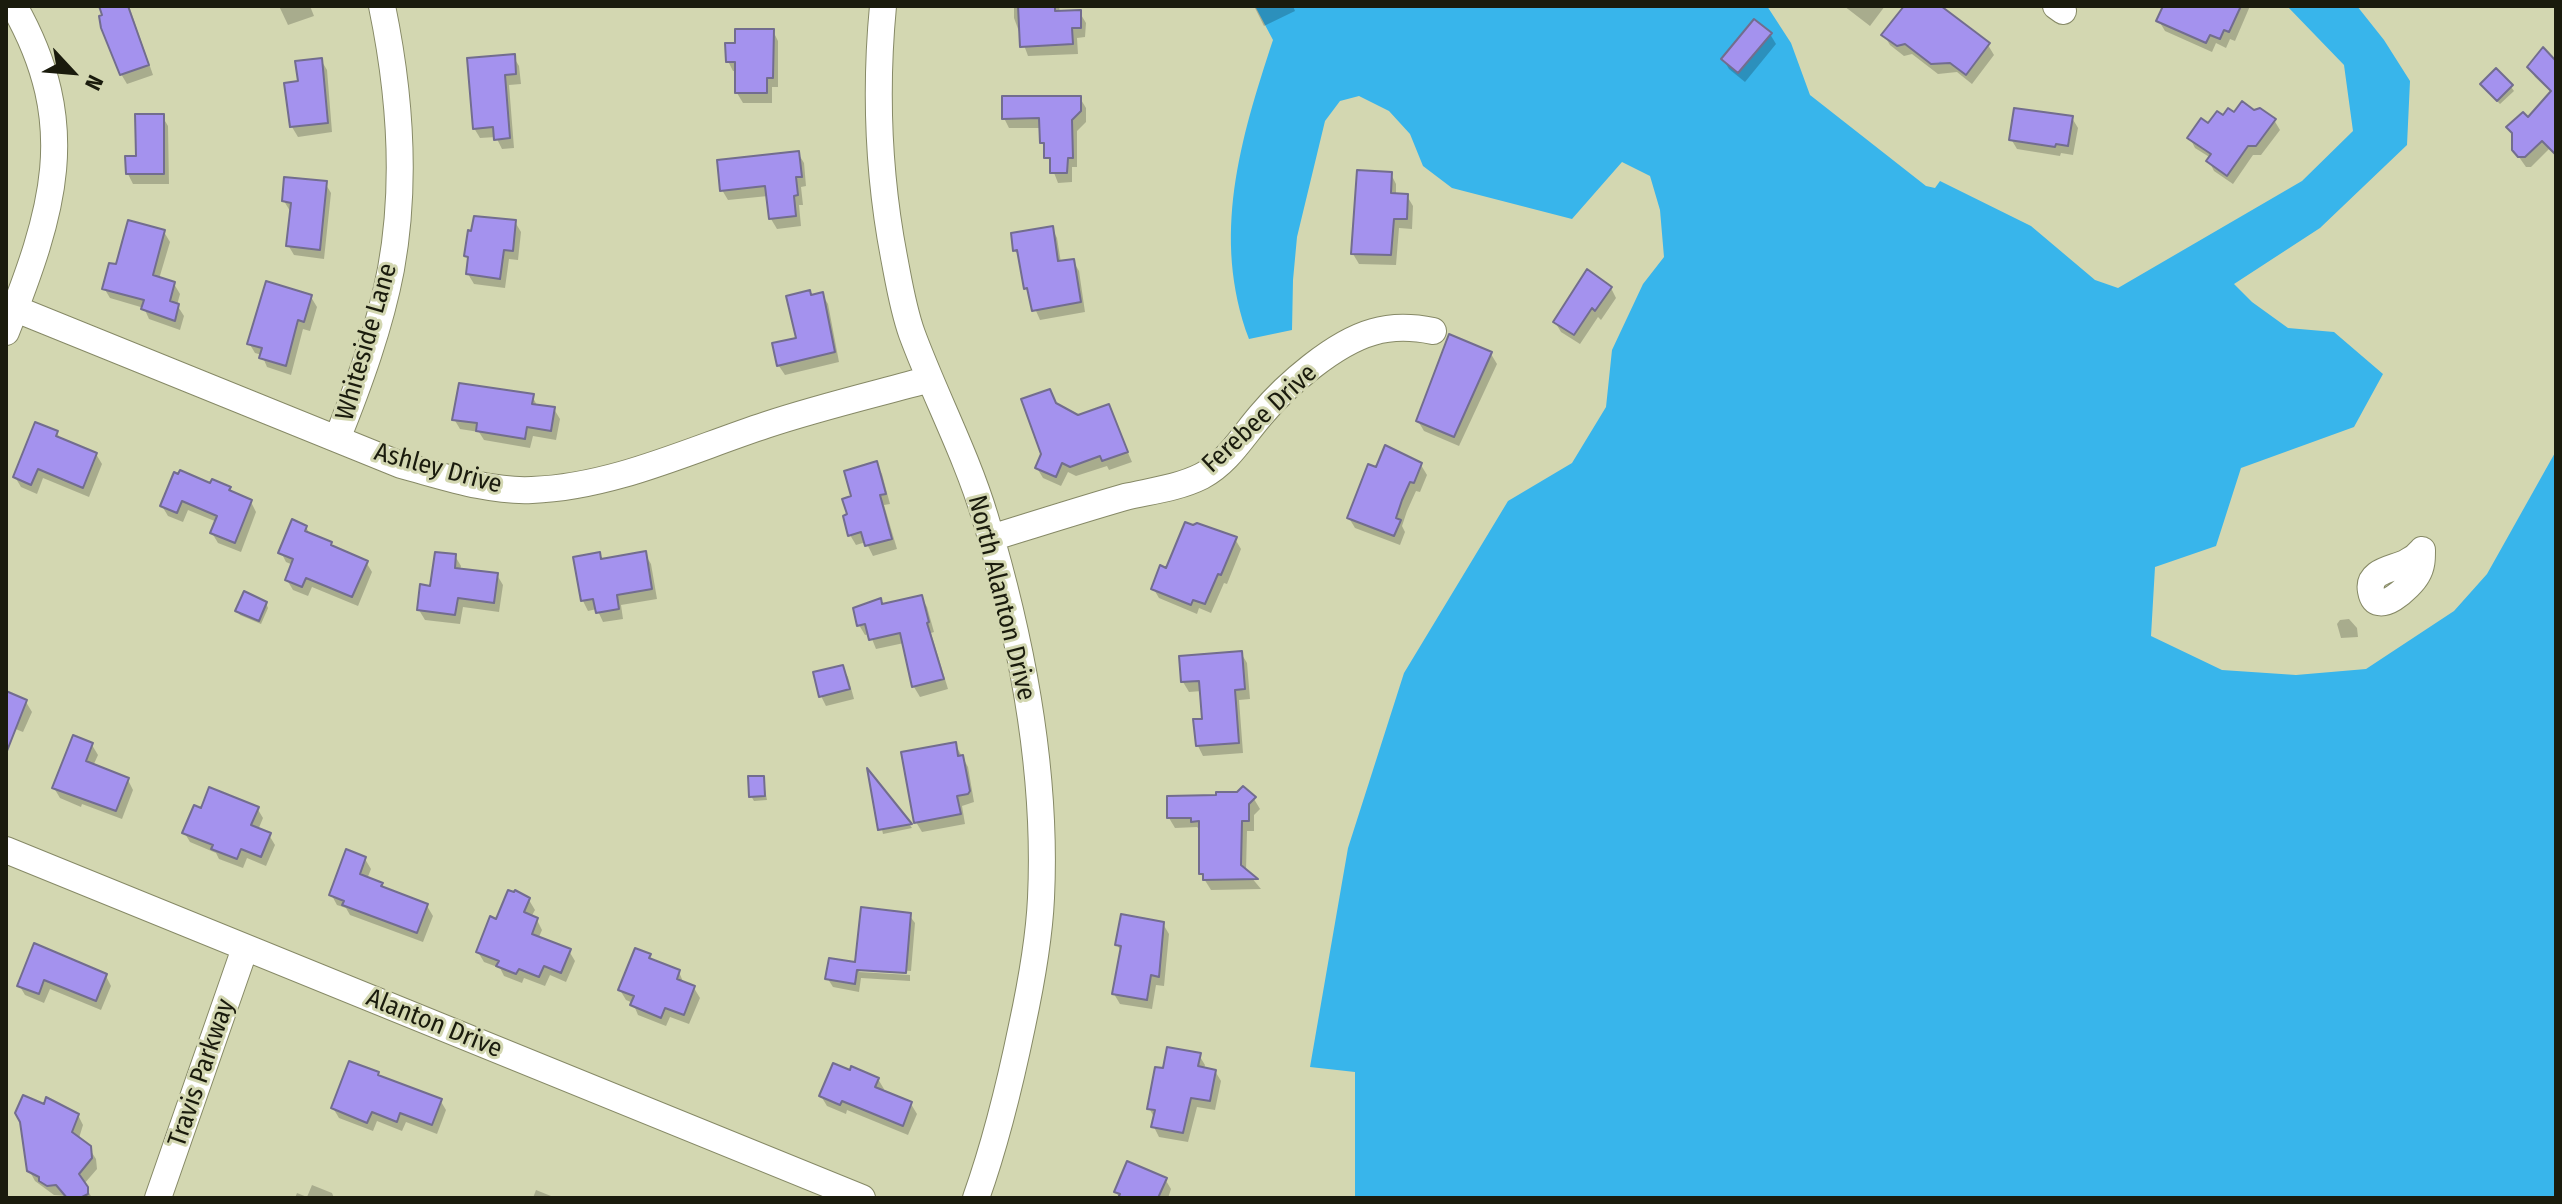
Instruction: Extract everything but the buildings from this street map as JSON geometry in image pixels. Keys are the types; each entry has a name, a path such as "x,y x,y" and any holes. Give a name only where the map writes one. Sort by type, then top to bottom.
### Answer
{"street":[{"path":"9,315 47,218 54,138 51,101 44,72 32,37 14,6"},
{"name":"Whiteside Lane","path":"337,439 377,327 391,269 399,210 398,105 382,6"},
{"name":"North Alanton Drive","path":"883,6 878,57 878,113 888,228 901,295 911,332 961,450 991,538 1027,698 1036,759 1042,897 1031,980 1014,1064 990,1158 976,1198"},
{"name":"Ashley Drive","path":"9,315 401,465 504,489 554,488 640,469 768,424 930,379"},
{"name":"Ferebee Drive","path":"991,538 1203,475 1231,452 1284,390 1352,340 1373,331 1396,327 1433,331"},
{"name":"Alanton Drive","path":"6,850 862,1198"},
{"name":"Travis Parkway","path":"158,1198 245,948"}],"water":[{"path":"1255,6 1767,6 1791,43 1810,95 1926,186 1935,188 1940,181 2031,226 2095,280 2118,288 2302,181 2353,131 2344,65 2287,6 2357,6 2384,40 2410,81 2407,145 2320,228 2234,284 2252,302 2288,328 2334,332 2383,374 2354,427 2241,468 2216,546 2155,567 2151,636 2222,670 2296,675 2366,669 2454,611 2487,574 2556,451 2556,1198 1355,1198 1355,1072 1310,1067 1348,848 1404,673 1508,501 1572,463 1606,407 1612,350 1643,284 1664,257 1660,210 1650,176 1622,162 1572,219 1452,188 1423,166 1410,134 1389,111 1359,96 1340,101 1325,121 1297,237 1292,330 1249,339 1238,301 1232,263 1231,226 1241,152 1273,40"}]}
